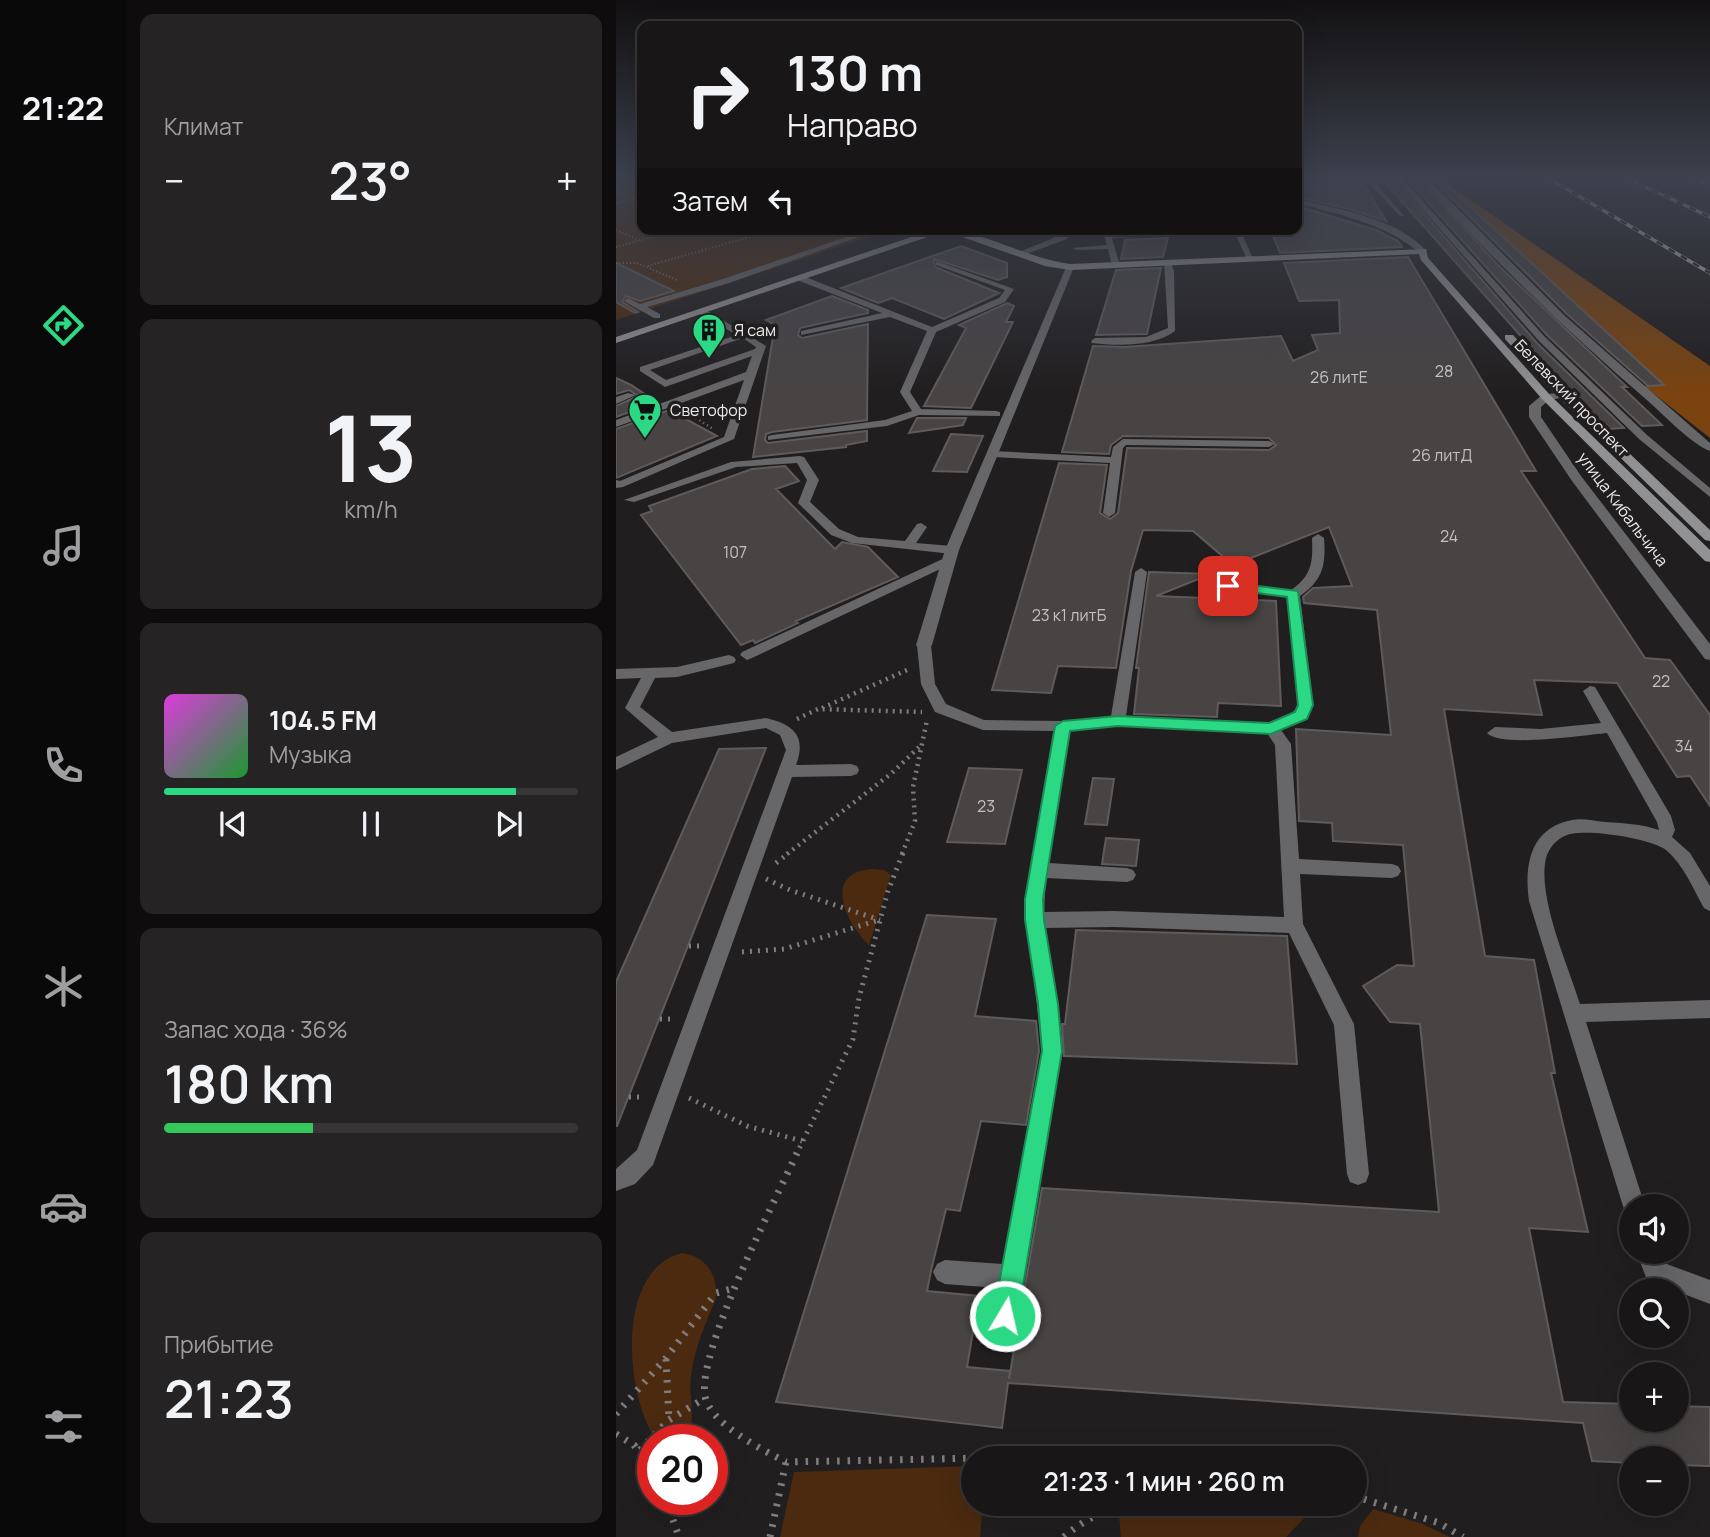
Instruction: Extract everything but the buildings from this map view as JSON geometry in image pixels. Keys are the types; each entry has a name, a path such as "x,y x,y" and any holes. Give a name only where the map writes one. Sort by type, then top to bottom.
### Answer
{"street":[{"path":"616,330 854,250"},
{"path":"616,340 884,250"},
{"path":"1006,250 1048,264 1070,267 1423,251"},
{"name":"Белевский проспект","path":"1423,251 1435,257 1562,395 1710,537"},
{"name":"Белевский проспект","path":"1423,251 1424,258 1546,397 1710,558"},
{"path":"924,645 950,555 1070,267"},
{"path":"1546,397 1562,395"},
{"name":"улица Кибальчича","path":"1546,397 1535,406 1535,417 1577,478 1710,655"}],"lane":[{"path":"639,307 816,250"},
{"path":"1018,254 1030,250"},
{"path":"1111,250 1116,266"},
{"path":"1246,250 1251,259"},
{"path":"1462,250 1542,339 1643,437 1710,494"},
{"path":"1492,250 1626,377 1710,448"},
{"path":"919,412 905,392 932,330 1002,300 1010,289 939,263"},
{"path":"1095,341 1158,338 1172,329 1170,271 1167,264"},
{"path":"800,278 932,330"},
{"path":"628,301 657,316"},
{"path":"617,489 729,439 761,346 701,311"},
{"path":"804,333 890,314"},
{"path":"687,397 643,369 744,335"},
{"path":"665,384 758,351"},
{"path":"616,424 687,397 748,379"},
{"path":"676,412 748,379"},
{"path":"616,401 631,395"},
{"path":"772,438 887,424 919,412 996,414"},
{"path":"1110,513 1118,447 1123,442 1269,444"},
{"path":"993,454 1116,460"},
{"path":"631,500 735,464 800,459 813,480 804,502 835,532 856,540 908,546 950,555"},
{"path":"908,546 921,527"},
{"path":"1228,586 1293,594 1310,584 1320,569 1318,538"},
{"path":"747,655 950,555"},
{"path":"1118,721 1141,572"},
{"path":"924,645 928,684 940,708 982,725 1063,726 1118,721 1271,728 1302,715 1306,705 1293,594"},
{"path":"616,674 650,674 697,668 729,660"},
{"path":"650,674 632,708 668,738"},
{"path":"1590,691 1665,821 1667,830 1663,839"},
{"path":"616,764 668,738 765,723 781,726 791,734 794,750 645,1157 627,1176 616,1180"},
{"path":"1002,1335 1052,1051 1035,920 1039,870 1063,726"},
{"path":"1495,733 1541,735 1611,727"},
{"path":"1271,728 1283,744 1294,925 1344,1024 1358,1174"},
{"path":"786,771 851,770"},
{"path":"1630,1194 1538,901 1534,874 1539,851 1550,835 1571,827 1641,832 1663,839 1680,853 1710,903"},
{"path":"1290,866 1392,871"},
{"path":"1039,870 1128,875"},
{"path":"1035,920 1114,919 1294,925"},
{"path":"1573,1013 1710,1009"},
{"path":"1652,1264 1655,1272 1710,1292"},
{"path":"944,1272 1011,1277"}],"path":[{"path":"648,266 705,250"},
{"path":"616,263 648,266 696,290"},
{"path":"676,412 729,439"},
{"path":"781,726 925,663"},
{"path":"818,709 928,712 914,786 915,821 888,891 859,998 853,1039 802,1141 736,1288 709,1357 705,1398 716,1417 728,1429 786,1462 961,1458"},
{"path":"880,920 790,890 759,876 892,773 922,744"},
{"path":"719,955 784,948 880,920"},
{"path":"667,1097 682,1094 747,1126 802,1141"},
{"path":"616,1414 666,1358 716,1293 736,1288"},
{"path":"666,1358 670,1420"},
{"path":"666,1424 705,1398"},
{"path":"616,1434 623,1436 637,1448"},
{"path":"770,1537 786,1462"},
{"path":"1367,1500 1439,1523 1463,1537"},
{"path":"671,1515 679,1537"},
{"path":"1065,1537 1089,1516"}],"shaded area":[{"path":"616,250 831,250 616,320"},
{"path":"1517,250 1542,250 1710,366 1710,438 1644,386 1663,384"},
{"path":"884,870 891,875 869,945 846,913 843,889 847,879 857,872"},
{"path":"682,1253 690,1255 704,1262 715,1282 716,1298 693,1366 690,1384 691,1424 648,1424 637,1393 632,1335 636,1307 646,1282 661,1264"},
{"path":"961,1466 961,1516 982,1516 980,1537 780,1537 794,1472"},
{"path":"1373,1509 1420,1523 1450,1537 1358,1537 1360,1526"},
{"path":"1119,1516 1306,1516 1286,1537 1121,1537"}],"railway":[{"path":"1670,250 1710,273"}],"place":[{"name":"Я сам","path":"709,360"},
{"name":"Светофор","path":"645,440"}],"route":[{"path":"1005,1316 1052,1051 1034,899 1063,726 1118,721 1271,728 1292,722 1302,715 1306,705 1293,594 1228,586"}]}
